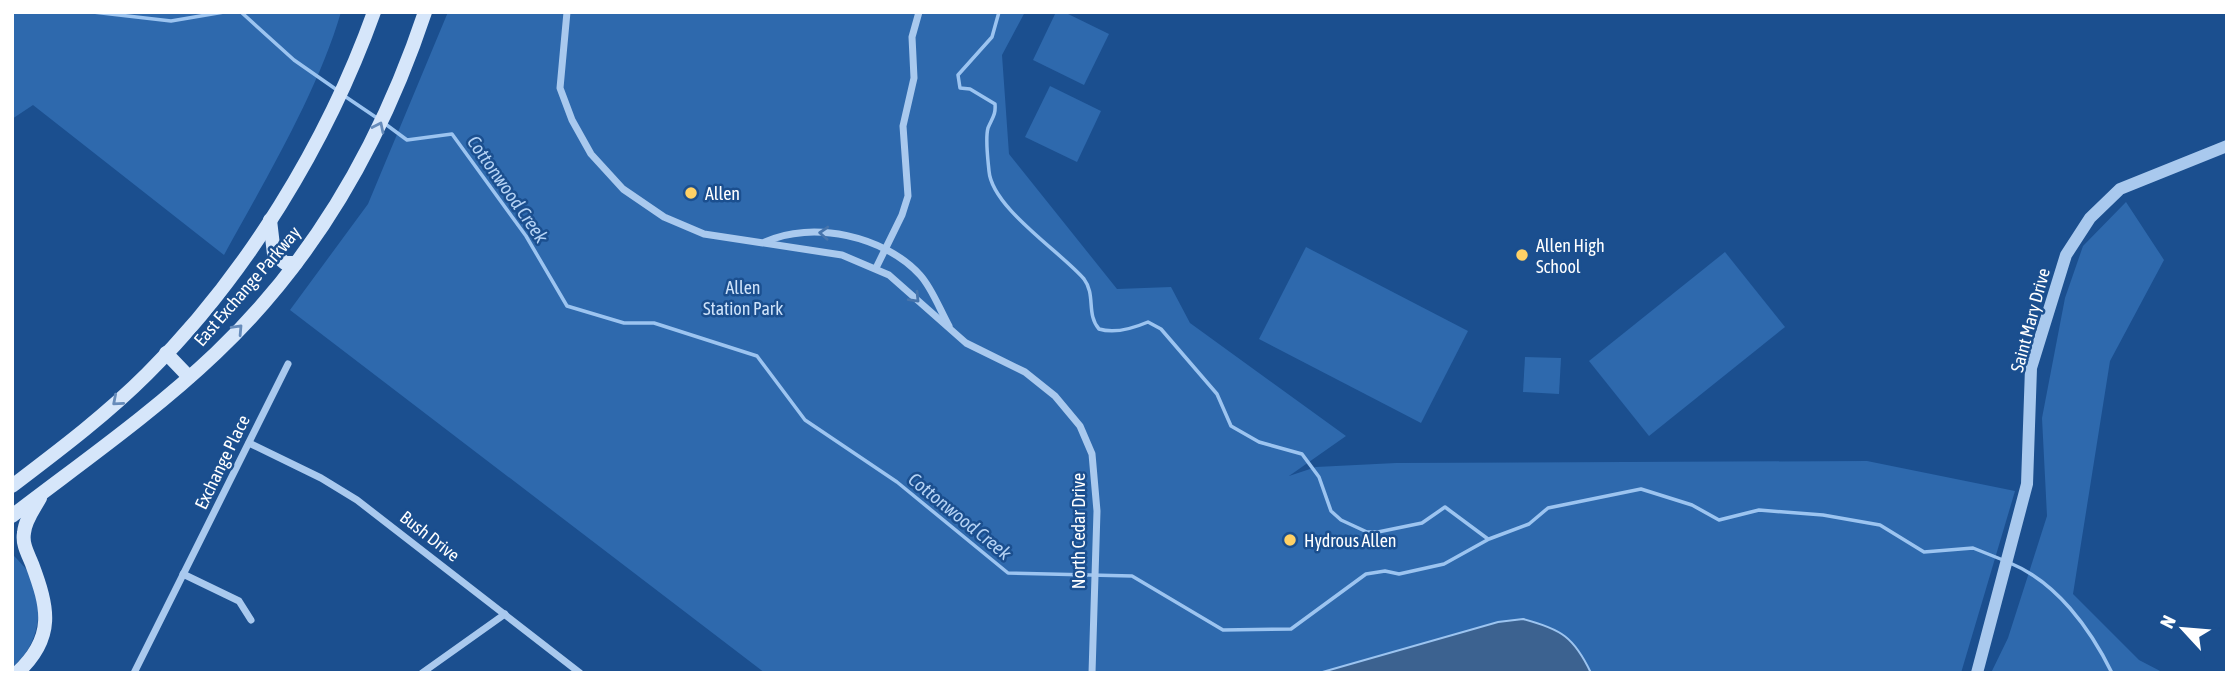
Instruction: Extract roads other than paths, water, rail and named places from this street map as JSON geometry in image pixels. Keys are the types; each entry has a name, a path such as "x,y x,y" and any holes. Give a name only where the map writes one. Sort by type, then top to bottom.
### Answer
{"main road":[{"name":"East Exchange Parkway","path":"12,484 114,404 166,353 236,268 270,220 302,167 365,39 374,12"},
{"name":"East Exchange Parkway","path":"12,516 189,377 241,327 296,263 347,187 381,124 410,56 425,12"},
{"path":"270,220 274,254 285,263 296,263"},
{"path":"166,353 189,377"},
{"path":"17,673 34,653 46,620 44,593 26,549 24,531 43,492"},
{"path":"12,550 33,567"}],"street":[{"name":"North Cedar Drive","path":"561,12 566,23"},
{"name":"North Cedar Drive","path":"567,12 560,88 572,120 599,163 623,189 664,217 704,234 842,255 876,268 907,290 952,332 983,352 1025,372 1055,396 1080,426 1093,454 1097,524 1092,673"},
{"path":"876,268 902,215 909,191 903,126 914,78 912,37 919,12"},
{"name":"Saint Mary Drive","path":"1977,673 2024,497 2029,467 2031,368 2066,255 2090,218 2120,188 2227,146"},
{"name":"North Cedar Drive","path":"765,243 774,238 821,232 845,236 883,249 921,276 952,332"},
{"name":"Exchange Place","path":"134,673 288,364"},
{"name":"Bush Drive","path":"249,443 321,478 357,500 580,673"},
{"path":"183,574 239,601 251,620"},
{"path":"422,673 505,614"}],"waterway":[{"name":"Cottonwood Creek","path":"93,12 171,21 224,12"},
{"name":"Cottonwood Creek","path":"241,12 294,60 337,90"},
{"path":"999,12 992,37 958,75 960,88 970,89 995,104 987,138 989,171 993,185 1014,214 1084,279 1090,291 1093,317 1099,329 1118,331 1148,322 1161,329 1217,394 1231,426 1259,442 1302,454 1319,477 1331,511 1341,520 1367,532 1378,532 1422,523 1445,507 1488,539"},
{"name":"Cottonwood Creek","path":"343,95 377,118"},
{"name":"Cottonwood Creek","path":"384,123 407,140 452,134 526,236 567,306 624,323 654,323 757,356 805,420 897,482 1008,573 1132,576 1223,630 1291,629 1366,574 1385,571 1399,574 1444,564 1489,539 1529,524 1548,508 1641,489 1692,505 1719,520 1759,510 1823,515 1880,525 1924,552 1973,548 2003,560"},
{"name":"Cottonwood Creek","path":"2010,563 2042,582 2070,608 2112,673"}],"place":[{"name":"Allen","path":"691,193"},
{"name":"Allen High School","path":"1522,255"},
{"name":"Hydrous Allen","path":"1290,540"}],"park label":[{"name":"Allen Station Park","path":"743,297"}]}
